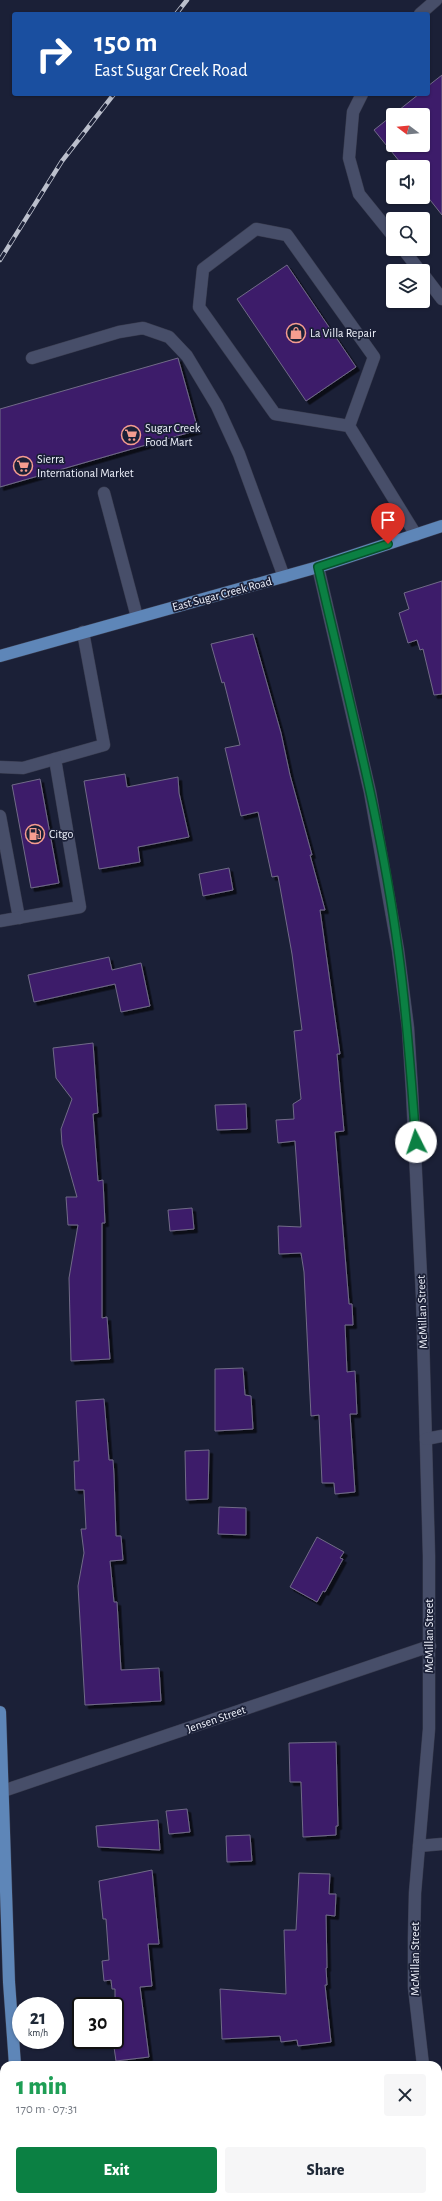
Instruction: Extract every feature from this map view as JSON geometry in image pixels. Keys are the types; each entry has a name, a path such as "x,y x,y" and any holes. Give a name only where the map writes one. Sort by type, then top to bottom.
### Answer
{"main road":[{"name":"East Sugar Creek Road","path":"0,656 318,567 442,526"},
{"path":"0,1712 9,1982 16,2061"}],"street":[{"path":"422,12 436,0"},
{"path":"361,96 353,112 348,158 359,194 386,227"},
{"path":"348,426 374,357 287,235 256,229 203,269 199,307 275,414 348,426 416,535"},
{"path":"408,256 415,264"},
{"path":"430,283 442,298"},
{"path":"32,358 119,332 143,328 168,337 187,356 217,406 239,454 284,577"},
{"path":"104,493 137,617"},
{"name":"McMillan Street","path":"318,567 370,792 398,950 408,1028 416,1155 426,1439 430,1646 429,1729 415,1893 414,1987 423,2061"},
{"path":"0,767 23,768 104,745 83,632"},
{"path":"0,922 80,907 55,759"},
{"path":"0,816 19,918"},
{"path":"426,1439 442,1436"},
{"name":"Jensen Street","path":"3,1791 430,1646"},
{"path":"419,1846 442,1844"}],"building":[{"path":"442,75 442,215 430,200 430,160 398,160 392,152 430,152 430,108 402,108 416,96 430,96 430,84"},
{"path":"386,120 386,145 374,130"},
{"name":"La Villa Repair","path":"287,265 356,367 306,401 237,299"},
{"path":"178,358 198,430 0,487 0,409"},
{"path":"442,581 442,694 434,695 423,649 420,650 417,640 408,643 399,613 409,609 404,593"},
{"path":"253,634 281,733 290,775 312,855 310,855 325,910 320,910 340,1054 337,1054 344,1131 335,1132 349,1304 352,1304 353,1325 345,1325 347,1372 355,1371 357,1414 350,1414 355,1492 335,1494 334,1483 322,1483 319,1415 311,1416 304,1272 301,1253 279,1254 278,1226 301,1227 295,1141 278,1143 276,1120 294,1119 293,1104 301,1099 294,1031 302,1030 292,954 278,876 272,877 258,812 241,816 225,748 240,745 224,682 222,683 211,644"},
{"path":"125,774 127,787 178,777 179,793 189,837 138,847 140,862 99,869 84,781"},
{"name":"Citgo","path":"40,779 59,883 31,888 12,785"},
{"path":"229,868 233,890 203,896 199,874"},
{"path":"109,957 112,970 141,963 150,1006 121,1012 115,984 34,1002 28,975"},
{"path":"93,1043 98,1113 93,1114 98,1181 103,1180 105,1223 102,1223 102,1318 107,1317 110,1359 71,1361 69,1278 78,1225 68,1225 66,1197 77,1197 62,1144 61,1129 72,1099 56,1078 53,1048"},
{"path":"246,1104 247,1129 217,1130 215,1105"},
{"path":"192,1208 194,1229 170,1231 168,1210"},
{"path":"243,1368 245,1395 251,1396 253,1429 215,1431 215,1369"},
{"path":"104,1399 109,1460 113,1460 116,1536 121,1536 123,1560 110,1561 114,1602 117,1602 121,1670 159,1668 161,1701 85,1705 78,1586 84,1553 81,1529 86,1529 84,1490 75,1490 74,1461 79,1461 76,1401"},
{"path":"209,1450 208,1499 186,1500 185,1451"},
{"path":"219,1507 246,1508 246,1535 218,1534"},
{"path":"317,1537 344,1552 340,1558 343,1559 325,1592 323,1591 317,1602 290,1587"},
{"path":"336,1742 338,1826 336,1826 336,1835 303,1837 301,1782 290,1782 289,1743"},
{"path":"187,1809 190,1832 169,1834 166,1811"},
{"path":"158,1820 160,1850 98,1847 96,1826"},
{"path":"250,1835 252,1861 227,1862 226,1836"},
{"path":"152,1870 159,1944 148,1944 152,1986 140,1987 149,2057 116,2061 114,2049 124,2049 124,1997 115,1997 115,1989 112,1989 111,1980 104,1981 102,1961 109,1960 106,1919 103,1919 99,1881"},
{"path":"299,1873 330,1874 329,1894 336,1894 335,1916 326,1915 327,1985 325,1985 331,2042 298,2046 297,2040 281,2042 280,2036 222,2039 220,1989 286,1994 284,1930 296,1930"}],"railway":[{"path":"178,12 187,0"},
{"path":"0,260 62,161 112,96"}],"place":[{"name":"La Villa Repair","path":"296,333"},
{"name":"Sugar Creek Food Mart","path":"131,435"},
{"name":"Sierra International Market","path":"23,466"},
{"name":"Citgo","path":"35,834"}],"route":[{"path":"388,544 318,567 356,725 396,934 408,1028 416,1142"}]}
